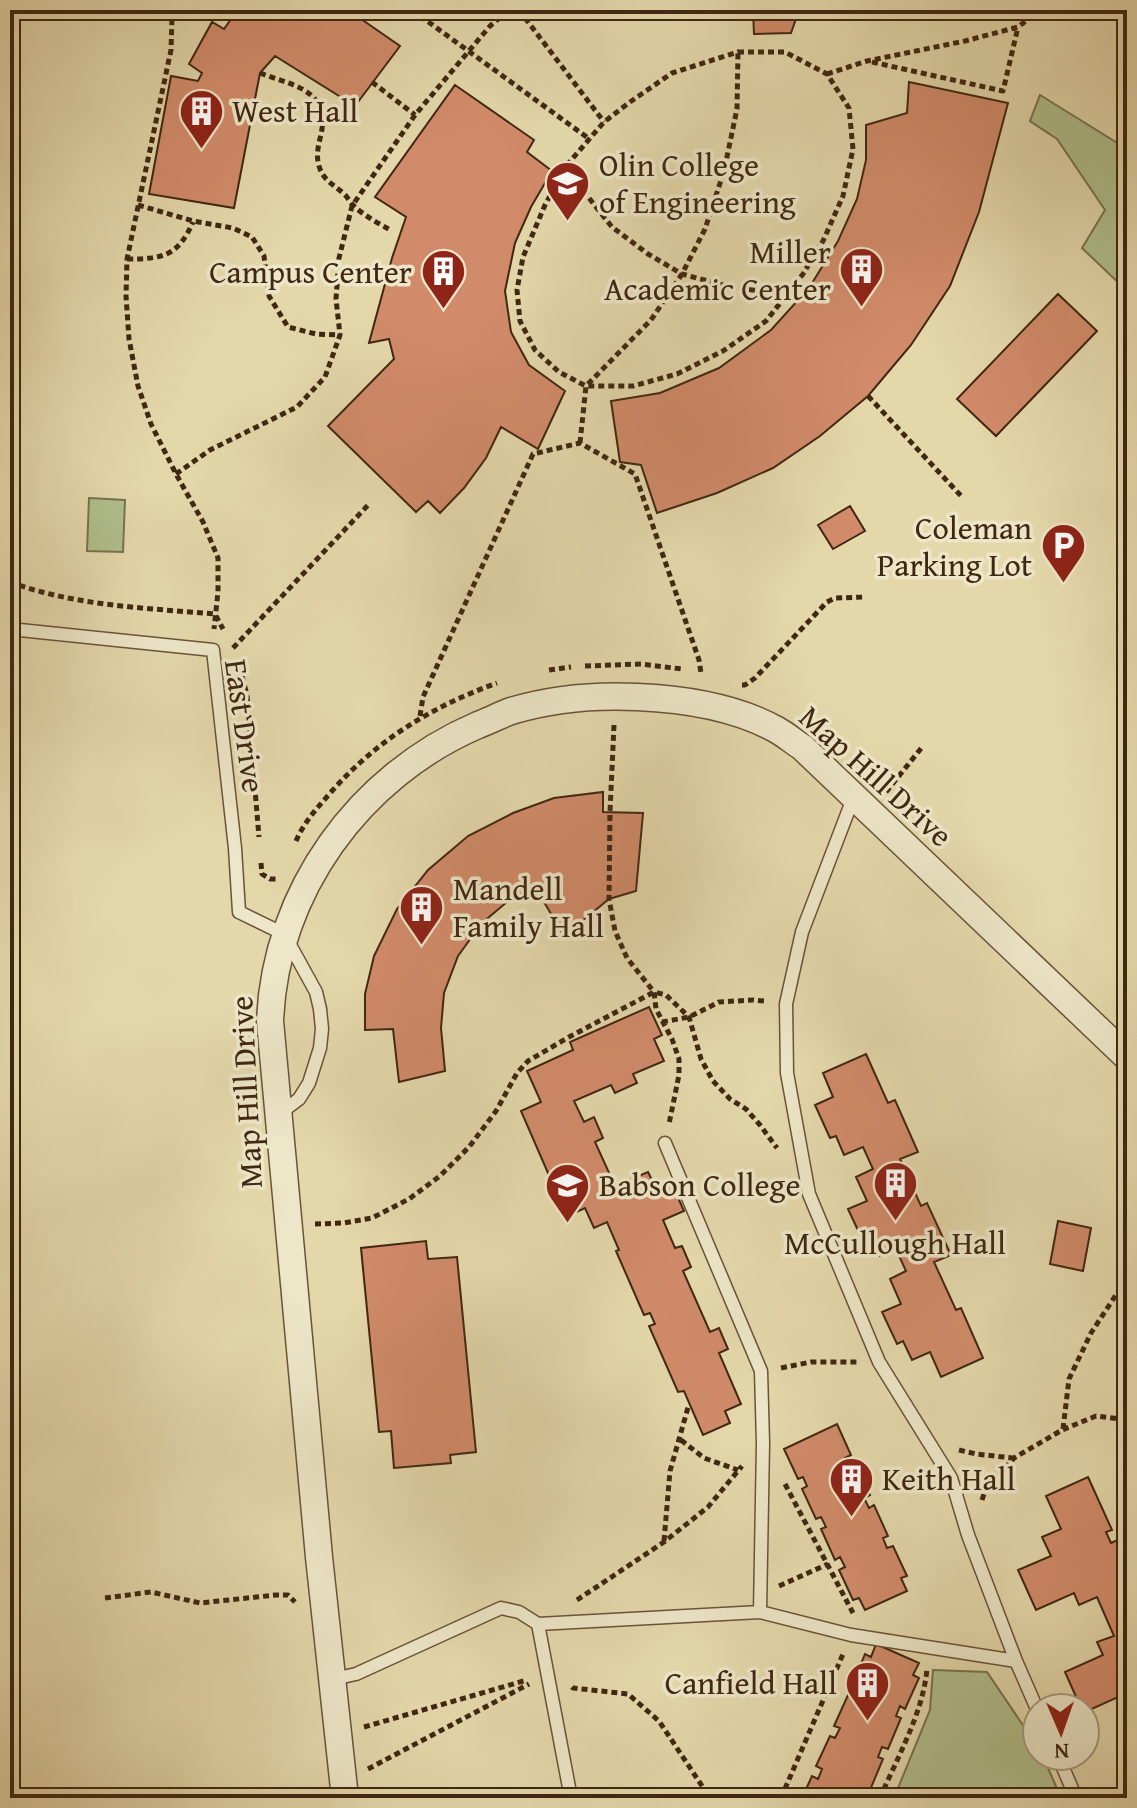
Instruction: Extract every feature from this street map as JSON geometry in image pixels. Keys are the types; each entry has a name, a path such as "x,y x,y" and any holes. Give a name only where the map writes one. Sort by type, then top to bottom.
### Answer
{"street":[{"name":"Map Hill Drive","path":"345,1798 344,1677 319,1557 270,1021 271,995 284,934 300,894 325,853 383,785 416,757 462,732 511,711 563,700 615,696 663,698 709,706 750,718 777,730 802,747 1127,1057"}],"lane":[{"name":"East Drive","path":"10,629 213,650 239,912 284,934"},
{"path":"854,796 802,932 786,1004 787,1073 809,1194 879,1362 951,1478 968,1535 1030,1692"},
{"path":"278,1115 299,1099 309,1083 320,1048 322,1029 316,992 284,934"},
{"path":"665,1143 761,1371 760,1612"},
{"path":"344,1677 501,1608 519,1612 538,1624 760,1612 851,1635 1016,1661"},
{"path":"538,1624 571,1798"},
{"path":"1065,1772 1076,1798"}],"path":[{"path":"168,10 172,18 171,50 127,259 129,339 138,386 151,424 203,522 218,558 213,650 232,649 370,503"},
{"path":"412,10 588,138"},
{"path":"176,474 210,450 297,407 325,377 340,335 336,299 339,258 352,206 415,115 490,26 509,10"},
{"path":"519,10 604,122"},
{"path":"827,74 867,61 1018,27 1040,10"},
{"path":"867,61 1003,91 1018,27"},
{"path":"580,443 586,386 651,320 682,274 705,229 724,171 737,109 738,52"},
{"path":"738,52 785,52 827,74 849,108 853,149 843,196 823,241 789,294 766,321 723,351 677,374 633,386 586,386 559,372 535,350 520,321 517,290 523,257 545,205 567,165 604,122 672,73 738,52"},
{"path":"260,73 313,95 322,110 317,155 319,168 327,181 345,194 352,206 392,231"},
{"path":"372,82 415,115"},
{"path":"567,165 612,227 682,274 734,288 789,294"},
{"path":"138,205 193,221 233,228 252,237 264,256 269,296 288,327 316,334 340,335"},
{"path":"127,259 152,259 173,251 185,239 193,221"},
{"path":"868,396 963,498"},
{"path":"420,717 423,697 533,454 580,443 635,474 701,673"},
{"path":"10,582 83,601 215,614"},
{"path":"745,685 827,602 835,598 866,597"},
{"path":"215,614 223,629"},
{"path":"242,676 247,695 259,844"},
{"path":"615,696 609,899 615,931 627,958 654,992 656,1009 679,1059 679,1075 665,1143"},
{"path":"873,815 885,793 923,746"},
{"path":"261,859 262,874 270,879 279,879 300,894"},
{"path":"310,1224 372,1218 409,1199 440,1176 469,1147 528,1061 654,992 666,995 689,1017 701,1059 713,1081 760,1125 809,1194"},
{"path":"662,1022 689,1017 719,1002 753,1000 786,1004"},
{"path":"1062,1430 1069,1379 1091,1333 1127,1278"},
{"path":"761,1371 811,1362 879,1362"},
{"path":"664,1542 670,1471 689,1404"},
{"path":"968,1535 985,1491 1014,1458 1062,1430 1096,1416 1127,1420"},
{"path":"681,1440 704,1458 738,1470"},
{"path":"929,1443 976,1454 1014,1458"},
{"path":"760,1595 828,1564"},
{"path":"105,1598 151,1592 200,1603 288,1595 298,1608"},
{"path":"781,1798 851,1635"},
{"path":"880,1798 922,1694 928,1647"},
{"path":"344,1677 361,1727 547,1674"},
{"path":"365,1755 367,1769 547,1674"}],"green space":[{"path":"1040,95 1127,149 1127,291 1082,248 1105,210 1057,139 1030,121"},
{"path":"89,498 125,500 123,552 87,551"},
{"path":"933,1670 987,1672 1021,1722 1021,1772 1050,1772 1061,1798 894,1798 930,1710"}],"building":[{"name":"West Hall","path":"217,10 348,10 400,46 355,106 275,56 260,73 234,208 149,194 171,76 198,81 202,73 189,64 212,22 224,29 231,19"},
{"path":"753,10 799,10 791,33 754,34"},
{"name":"Miller Academic Center","path":"909,82 1008,103 979,212 950,286 911,345 868,396 820,436 773,468 717,493 657,513 641,465 620,462 611,401 660,393 719,368 771,330 809,288 838,241 857,199 866,160 866,125 907,113"},
{"name":"Campus Center","path":"455,85 534,140 527,152 552,171 515,243 505,291 511,332 529,365 565,391 538,449 501,427 486,458 440,513 428,501 416,512 328,426 394,359 389,339 369,343 406,217 375,197"},
{"path":"1058,294 1097,331 996,436 957,399"},
{"path":"850,506 865,531 833,549 818,525"},
{"name":"Mandell Family Hall","path":"603,792 603,812 643,813 636,891 609,899 564,936 534,885 507,902 482,923 458,956 444,993 441,1028 445,1071 399,1082 393,1029 365,1030 365,994 374,956 397,909 428,870 468,836 513,813 554,798"},
{"path":"649,1007 662,1035 654,1039 664,1061 633,1074 637,1083 615,1093 611,1085 574,1101 584,1122 594,1117 603,1138 595,1142 615,1186 648,1172 656,1188 671,1182 684,1211 663,1220 675,1248 682,1246 691,1267 683,1271 710,1332 719,1328 728,1349 719,1353 741,1404 725,1411 730,1423 703,1435 684,1391 678,1392 649,1326 655,1324 650,1313 644,1315 607,1222 594,1228 585,1208 572,1214 566,1201 561,1203 521,1111 541,1102 527,1071 573,1050 570,1042"},
{"name":"McCullough Hall","path":"866,1054 888,1103 895,1100 918,1152 900,1159 921,1206 927,1203 951,1255 934,1262 956,1310 961,1308 983,1358 941,1377 930,1352 912,1360 903,1341 897,1344 882,1312 901,1304 890,1279 906,1271 896,1249 879,1256 870,1237 863,1241 848,1209 867,1201 856,1177 873,1169 863,1147 844,1155 836,1136 830,1138 815,1105 833,1097 823,1073"},
{"path":"1058,1221 1091,1228 1083,1271 1050,1264"},
{"path":"426,1241 428,1259 457,1257 476,1452 450,1455 451,1463 394,1468 391,1431 379,1432 361,1248"},
{"name":"Keith Hall","path":"837,1424 851,1455 845,1458 850,1468 856,1465 870,1495 864,1498 869,1508 874,1505 888,1536 883,1538 887,1548 893,1546 907,1576 901,1578 907,1591 865,1610 859,1598 853,1600 839,1570 845,1567 840,1557 835,1560 821,1529 826,1527 821,1517 816,1519 802,1489 807,1486 803,1477 798,1479 784,1449"},
{"path":"1088,1477 1112,1530 1106,1532 1111,1543 1127,1536 1127,1585 1123,1587 1127,1596 1126,1716 1118,1697 1101,1705 1101,1692 1074,1692 1065,1672 1103,1655 1097,1642 1114,1636 1097,1597 1079,1605 1074,1593 1036,1610 1018,1570 1051,1556 1042,1537 1061,1529 1046,1496"},
{"name":"Canfield Hall","path":"876,1644 919,1663 913,1675 919,1678 905,1709 900,1706 896,1716 901,1718 888,1749 882,1747 878,1757 883,1759 870,1790 865,1788 861,1798 802,1798 812,1776 818,1779 822,1769 816,1766 830,1736 835,1738 840,1728 834,1726 848,1695 853,1697 858,1687 852,1685 865,1654 871,1657"}],"place":[{"name":"West Hall","path":"201,150"},
{"name":"Olin College of Engineering","path":"568,222"},
{"name":"Miller Academic Center","path":"862,309"},
{"name":"Campus Center","path":"443,311"},
{"name":"Coleman Parking Lot","path":"1063,585"},
{"name":"Mandell Family Hall","path":"422,946"},
{"name":"McCullough Hall","path":"895,1223"},
{"name":"Babson College","path":"568,1224"},
{"name":"Keith Hall","path":"851,1518"},
{"name":"Canfield Hall","path":"868,1722"}]}
